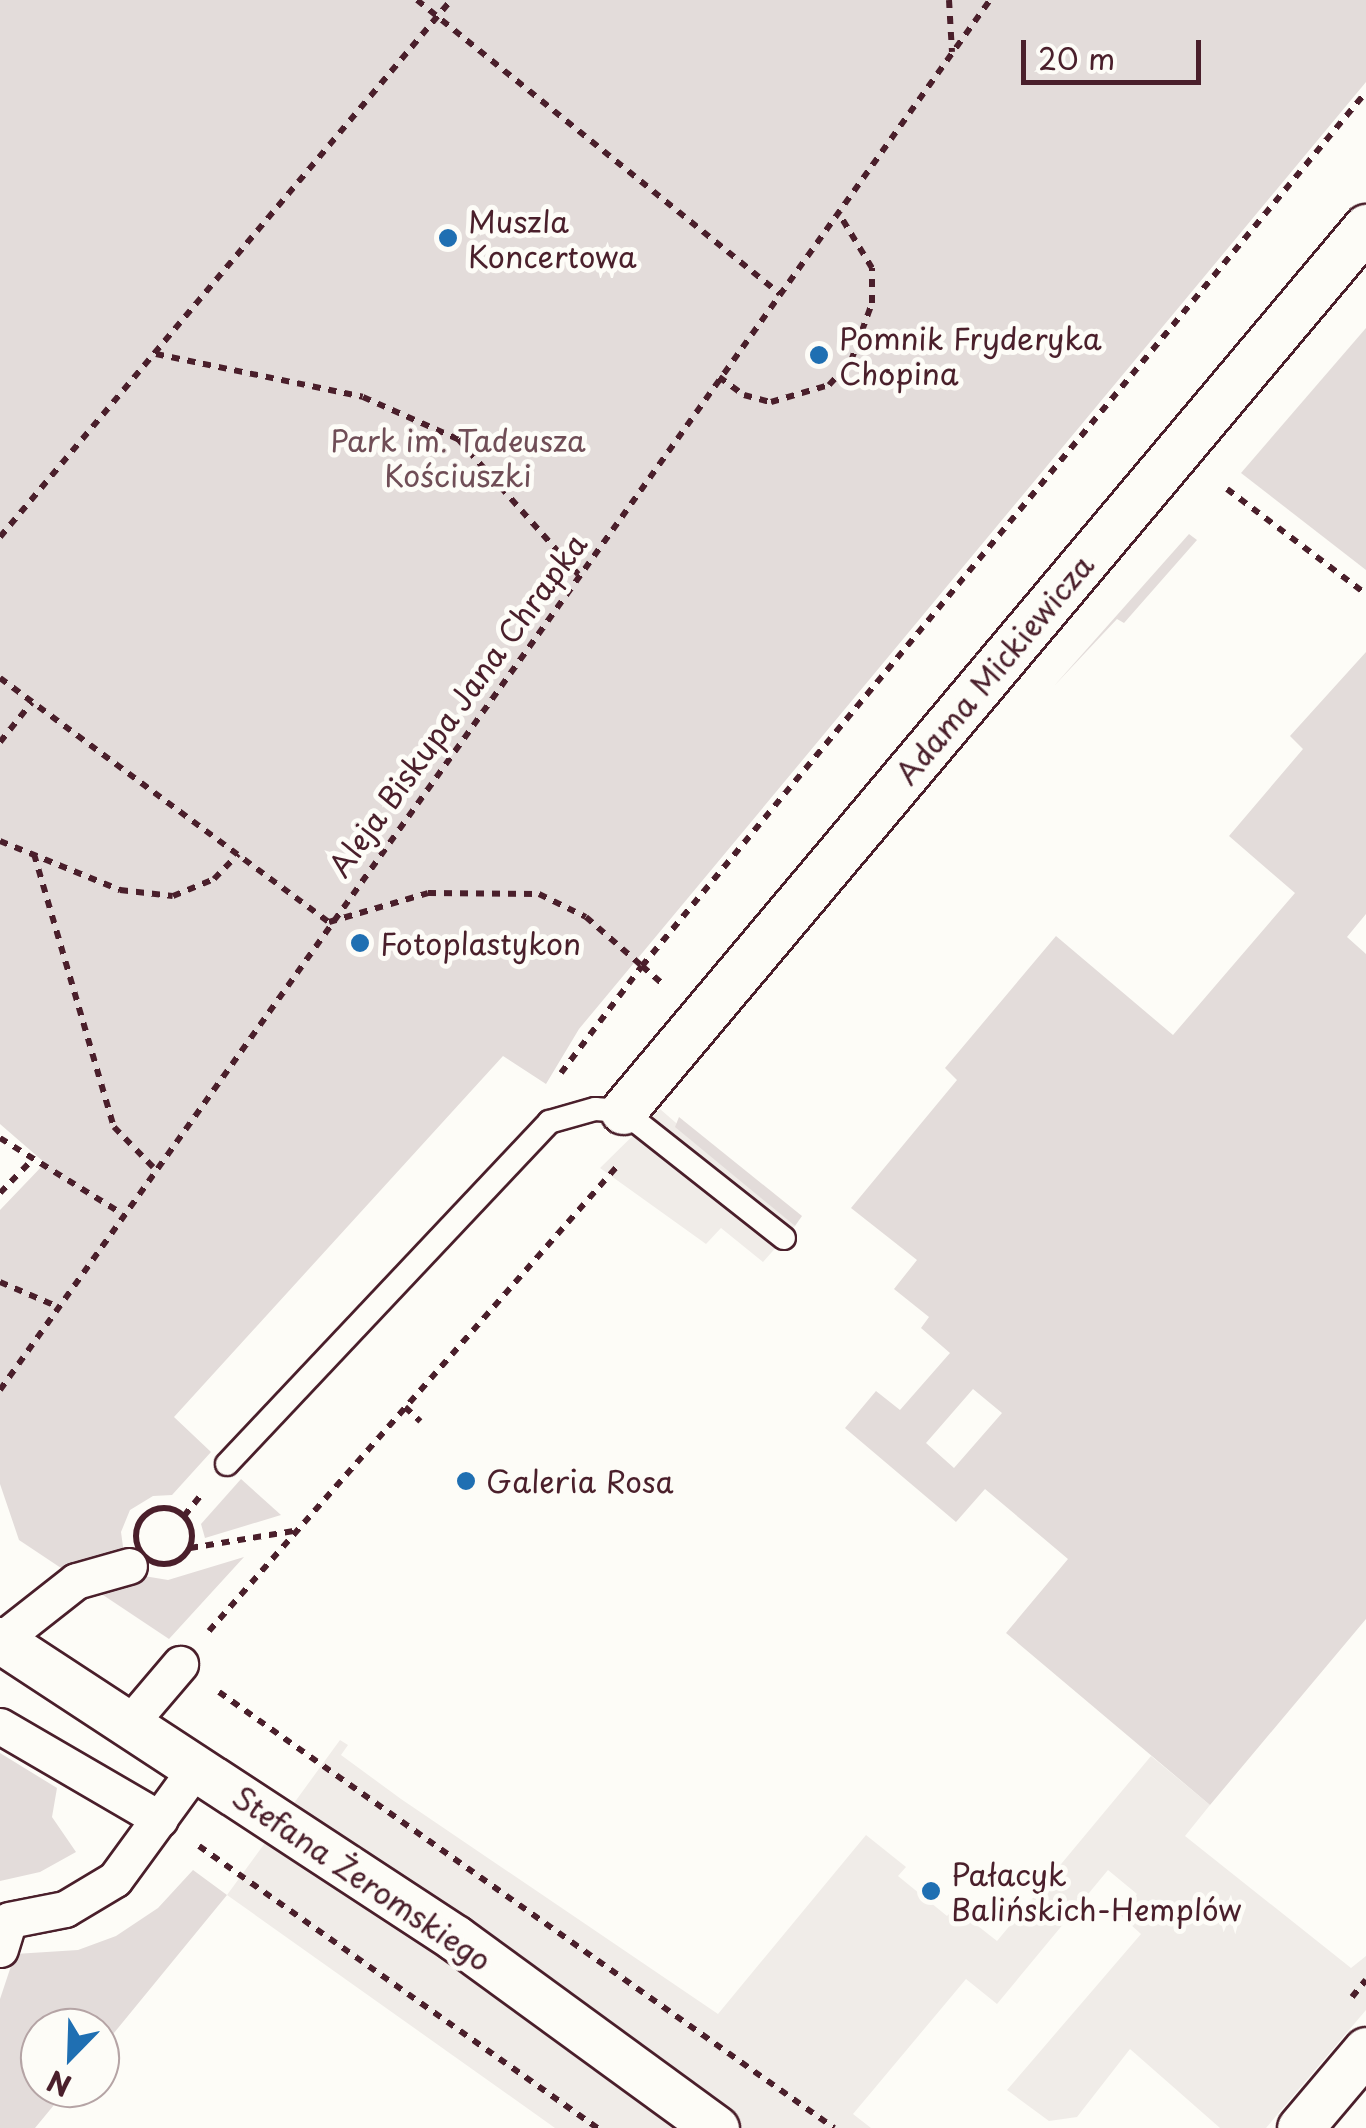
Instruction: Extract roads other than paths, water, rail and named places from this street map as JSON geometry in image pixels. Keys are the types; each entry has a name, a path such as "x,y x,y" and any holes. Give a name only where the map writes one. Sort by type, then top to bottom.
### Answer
{"street":[{"name":"Adama Mickiewicza","path":"623,1111 1366,227"},
{"path":"0,1640 76,1580 129,1566"},
{"name":"Stefana Żeromskiego","path":"0,1640 455,1938 716,2128"},
{"path":"129,1724 180,1664"},
{"path":"0,1726 160,1819"},
{"path":"3,1930 91,1898 115,1879 196,1768"},
{"path":"1300,2128 1366,2050"}],"lane":[{"path":"227,1464 549,1122 594,1109 623,1111 784,1238"}],"place":[{"name":"Muszla Koncertowa","path":"448,238"},
{"name":"Pomnik Fryderyka Chopina","path":"819,355"},
{"name":"Fotoplastykon","path":"360,943"},
{"name":"Galeria Rosa","path":"466,1481"},
{"name":"Pałacyk Balińskich-Hemplów","path":"931,1891"}],"park label":[{"name":"Park im. Tadeusza Kościuszki","path":"458,457"}]}
